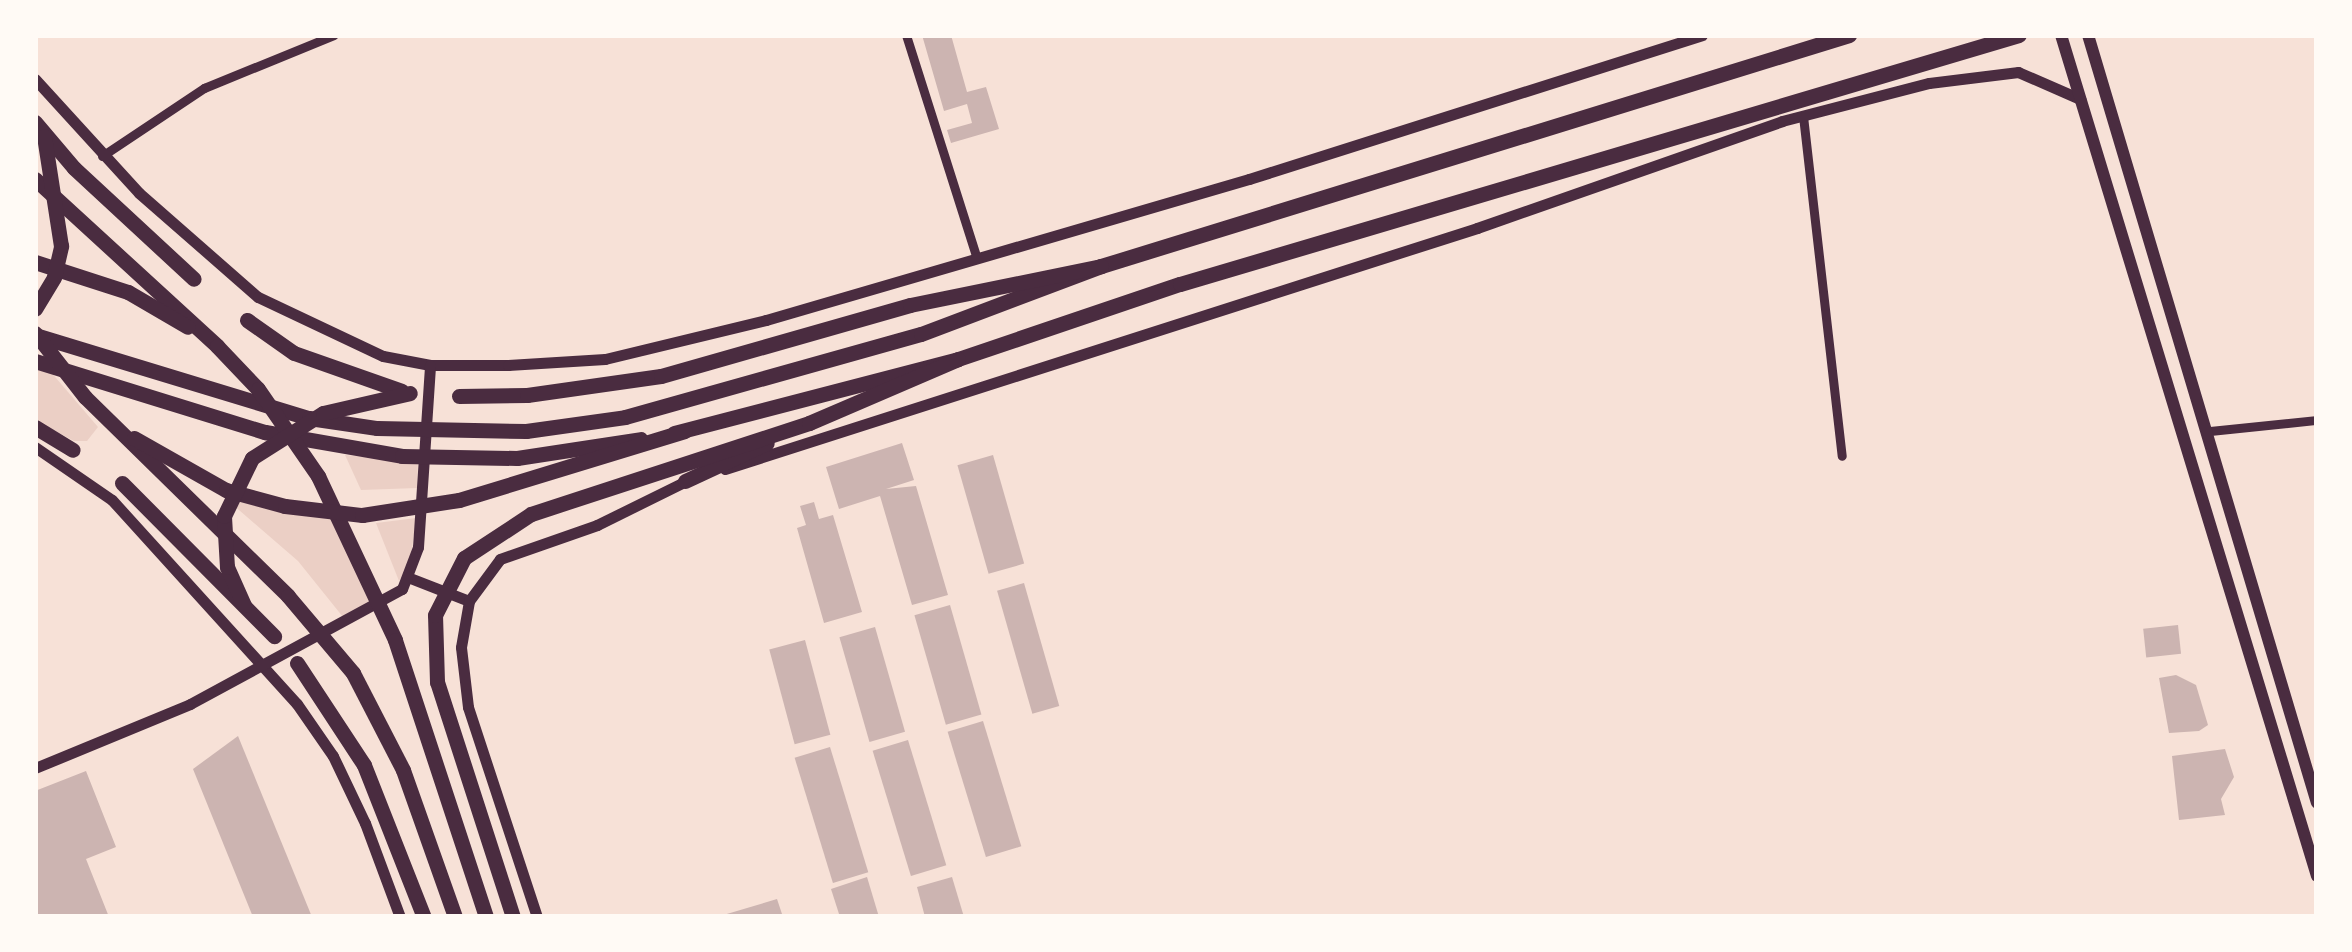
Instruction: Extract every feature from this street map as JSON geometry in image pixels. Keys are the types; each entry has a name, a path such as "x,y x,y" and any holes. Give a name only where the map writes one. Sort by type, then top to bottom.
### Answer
{"main road":[{"path":"35,334 276,408 377,428 526,431 679,406 921,334 1101,266 1848,35"},
{"path":"685,481 958,358 1217,272 2019,35"},
{"path":"2061,35 2317,876"},
{"path":"2088,35 2210,431 2317,803"},
{"path":"39,127 194,279"},
{"path":"35,310 54,277 61,246 39,127"},
{"path":"36,180 217,346 258,389 318,476 395,640 486,917"},
{"path":"35,262 128,292 217,346"},
{"path":"459,396 526,395 661,376 910,305 1101,266"},
{"path":"244,605 227,567 224,516 252,458 323,413 410,392 294,354 247,320"},
{"path":"35,334 85,398 288,596 341,656 403,770 455,917"},
{"path":"85,398 164,460 226,490 285,506 362,514 459,500 799,395 958,358"},
{"path":"35,361 265,432 402,456 517,458 685,431"},
{"path":"514,917 451,732 432,645 447,582 464,558 506,525 809,423"},
{"path":"35,428 73,450"},
{"path":"122,483 274,636"},
{"path":"297,663 364,766 424,917"}],"street":[{"path":"102,156 204,88 334,35"},
{"path":"906,35 976,256"},
{"path":"35,79 102,156 190,243 258,297 338,340 430,365 605,359 766,320 1249,179 1702,35"},
{"path":"537,917 468,707 461,646 469,602 500,559 597,526 685,481 1477,228 1803,116 1929,83 2018,72 2080,99"},
{"path":"1803,116 1842,456"},
{"path":"35,768 190,704 389,597 410,578 418,547 430,365"},
{"path":"2210,431 2317,420"},
{"path":"35,447 112,500 266,664 333,756 400,917"},
{"path":"410,578 469,602"}],"shaded area":[{"path":"35,367 50,371 98,427 87,441 74,441 35,420"},
{"path":"345,455 418,462 417,488 361,490"},
{"path":"235,499 335,519 371,601 343,617 298,561 232,504"},
{"path":"416,518 410,564 399,581 376,523"}],"building":[{"path":"922,35 951,35 967,92 986,87 999,129 951,143 947,130 972,123 967,104 944,111"},
{"path":"902,443 914,480 886,489 916,486 948,595 912,605 880,496 839,509 826,467"},
{"path":"993,455 1024,564 989,574 957,465"},
{"path":"814,502 819,519 833,515 862,612 824,623 797,528 806,525 800,506"},
{"path":"1024,583 1059,706 1032,714 997,591"},
{"path":"950,605 981,715 946,725 914,615"},
{"path":"2178,625 2181,654 2146,657 2143,629"},
{"path":"875,627 905,732 869,742 839,637"},
{"path":"805,640 830,735 795,744 769,650"},
{"path":"2176,675 2196,685 2208,725 2199,731 2169,733 2159,678"},
{"path":"983,721 1021,846 986,857 948,732"},
{"path":"238,736 312,917 253,917 193,769"},
{"path":"908,740 946,865 911,876 873,751"},
{"path":"830,747 868,872 833,883 795,758"},
{"path":"2225,749 2234,777 2221,799 2225,815 2179,820 2172,756"},
{"path":"86,771 116,847 86,859 109,917 35,917 35,791"},
{"path":"867,877 879,917 840,917 831,889"},
{"path":"952,877 964,917 925,917 917,887"},
{"path":"777,899 783,917 720,917 720,916"}]}
